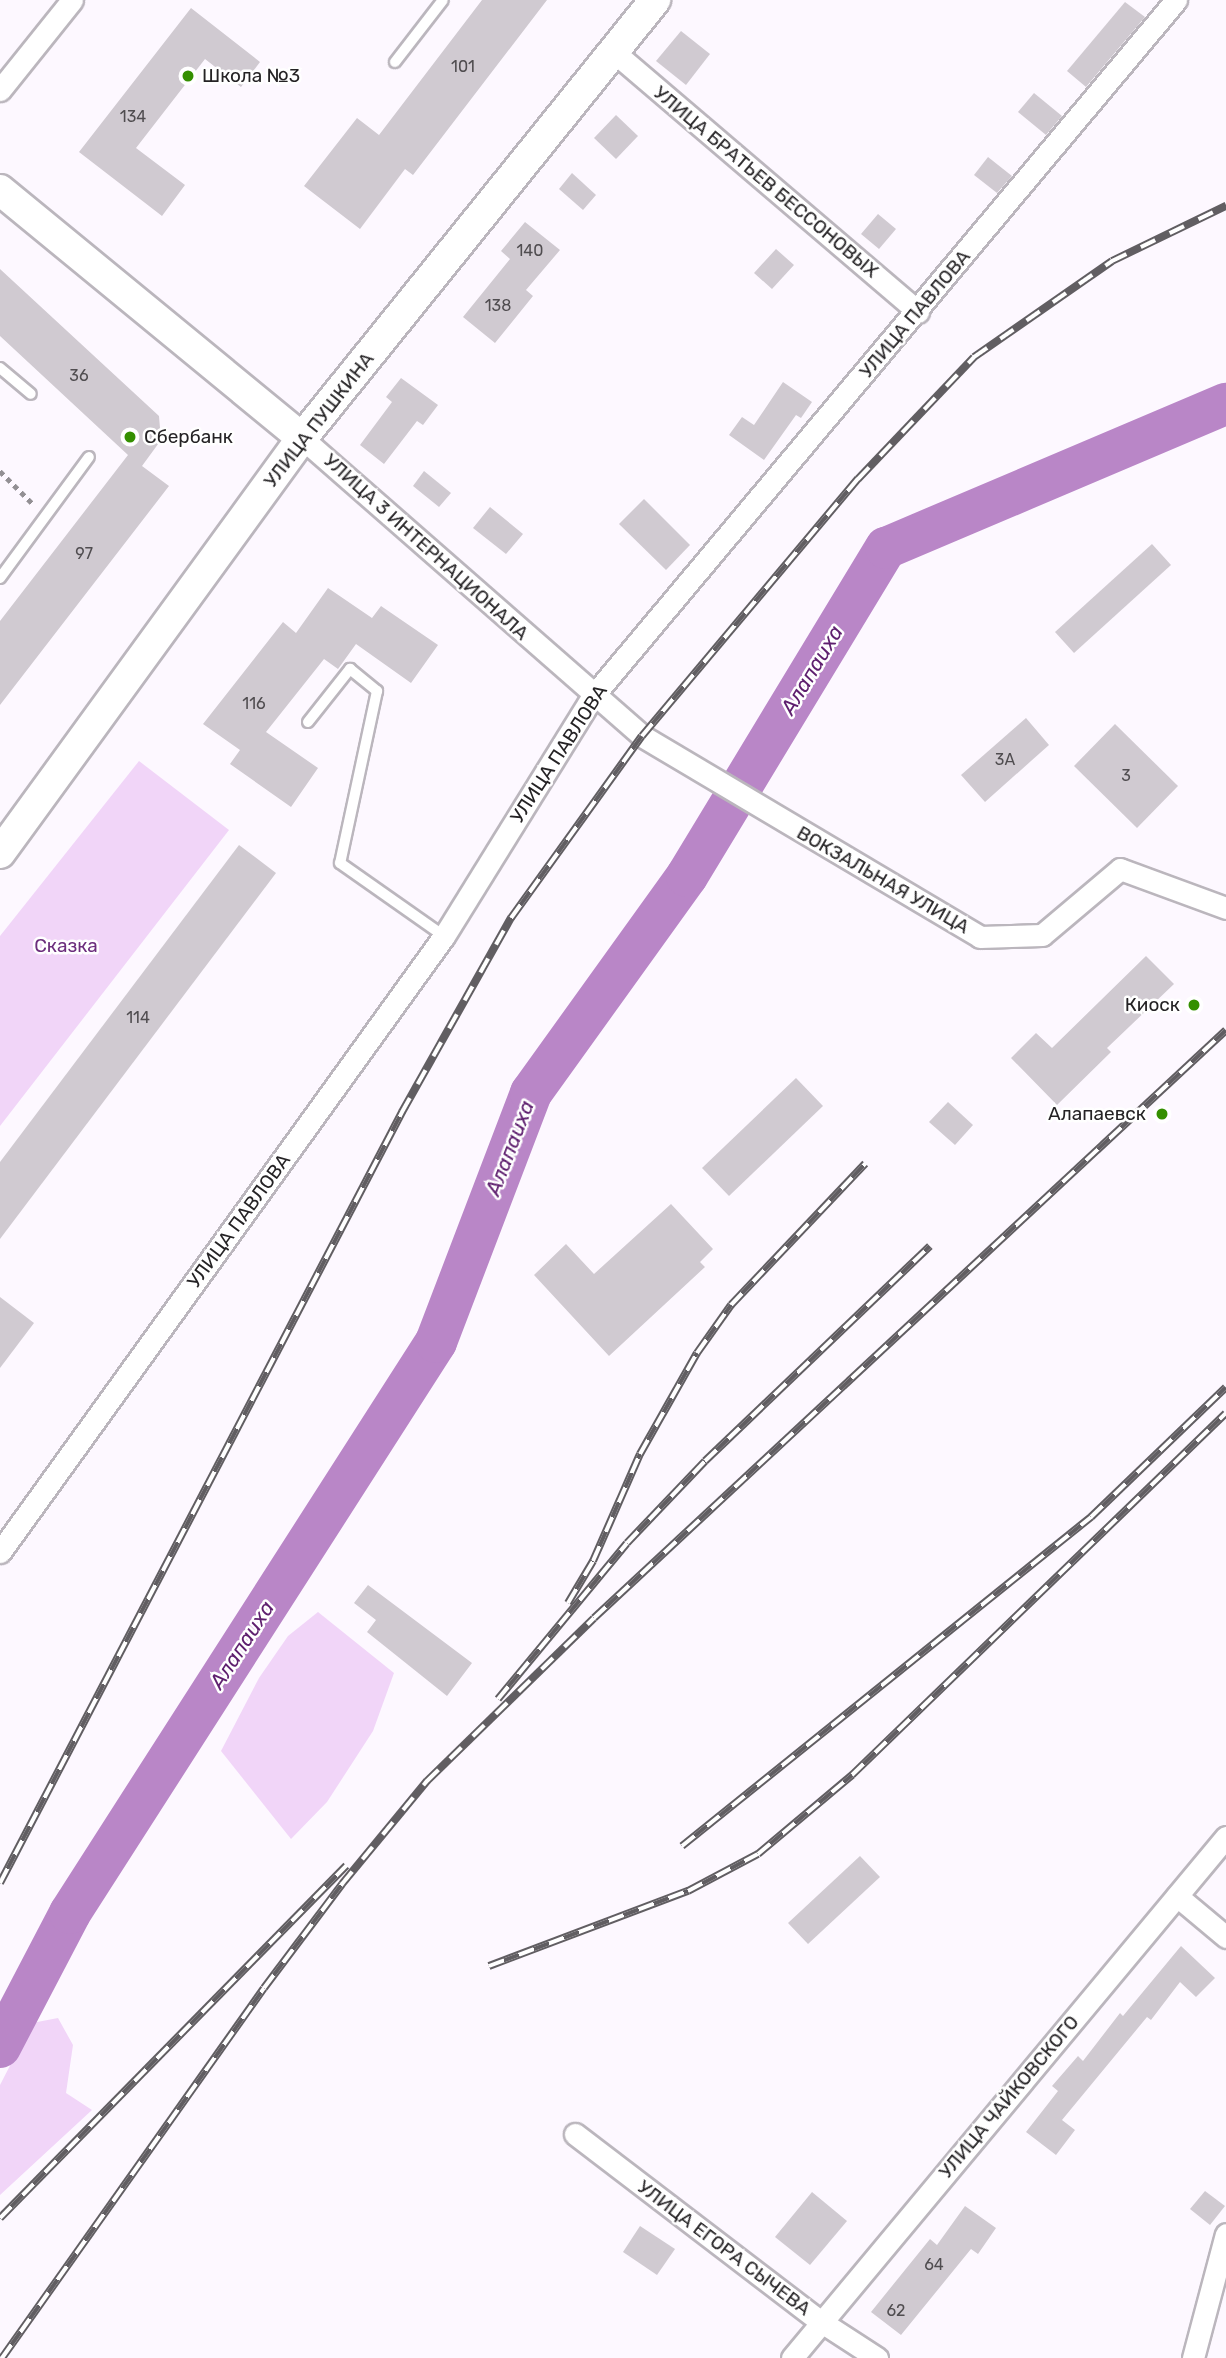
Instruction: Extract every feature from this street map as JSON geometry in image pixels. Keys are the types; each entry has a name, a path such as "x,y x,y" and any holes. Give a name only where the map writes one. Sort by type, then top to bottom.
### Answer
{"street":[{"path":"0,90 72,0"},
{"name":"УЛИЦА ПУШКИНА","path":"0,853 302,438 655,0"},
{"name":"УЛИЦА ПАВЛОВА","path":"0,1552 444,936 593,696 918,312 1176,0"},
{"name":"УЛИЦА БРАТЬЕВ БЕССОНОВЫХ","path":"614,52 918,312"},
{"name":"УЛИЦА 3 ИНТЕРНАЦИОНАЛА","path":"0,190 302,438 593,696 642,736 765,811"},
{"name":"ВОКЗАЛЬНАЯ УЛИЦА","path":"765,811 980,937 1042,935 1119,869 1226,908"},
{"name":"УЛИЦА ЧАЙКОВСКОГО","path":"792,2358 820,2321 1226,1837"},
{"path":"1177,1896 1226,1937"},
{"name":"УЛИЦА ЕГОРА СЫЧЕВА","path":"575,2134 820,2321 877,2358"},
{"path":"1193,2358 1226,2234"}],"lane":[{"path":"395,62 443,0"},
{"path":"0,368 30,394"},
{"path":"0,578 89,457"},
{"path":"308,722 350,669 377,691 340,863 444,936"}],"path":[{"path":"0,471 45,517"}],"green space":[{"name":"Сказка","path":"139,761 229,830 0,1126 0,936"},
{"path":"318,1612 394,1673 373,1731 327,1802 291,1839 221,1751 259,1678 288,1636"},
{"path":"58,2018 73,2045 66,2093 92,2110 0,2195 0,2085 32,2023"}],"building":[{"path":"482,0 547,0 413,175 405,169 360,229 304,186 357,118 379,135"},
{"path":"1125,2 1145,17 1086,87 1067,71"},
{"path":"191,8 260,62 241,87 205,59 136,148 185,185 162,216 79,152"},
{"path":"681,31 710,54 686,85 656,61"},
{"path":"1034,93 1062,116 1046,135 1018,112"},
{"path":"616,115 638,136 616,159 594,138"},
{"path":"988,157 1012,176 997,193 974,175"},
{"path":"572,173 596,195 583,210 559,189"},
{"path":"878,214 896,229 879,249 861,234"},
{"path":"525,222 560,250 526,290 533,296 495,343 463,317 510,259 501,251"},
{"path":"776,249 794,265 772,289 754,273"},
{"path":"0,269 159,416 161,440 142,466 169,486 0,705 0,621 128,455 0,336"},
{"path":"401,378 438,405 423,425 417,421 384,464 360,445 392,402 386,397"},
{"path":"783,382 812,402 801,418 796,415 764,460 729,435 742,417 754,425"},
{"path":"424,471 451,493 439,507 413,486"},
{"path":"644,499 690,545 666,570 619,524"},
{"path":"490,507 523,534 506,554 473,528"},
{"path":"1152,544 1171,565 1074,653 1055,632"},
{"path":"328,588 372,618 381,606 438,645 411,683 356,644 338,669 324,659 266,732 318,768 291,807 230,764 240,750 203,724 283,622 296,633"},
{"path":"1026,718 1049,745 985,802 961,775"},
{"path":"1115,724 1178,786 1137,828 1074,766"},
{"path":"239,845 276,873 0,1239 0,1162"},
{"name":"Алапаевск","path":"1146,956 1174,984 1107,1048 1111,1052 1057,1105 1011,1058 1036,1033 1052,1048"},
{"path":"796,1078 823,1106 729,1196 702,1168"},
{"path":"948,1102 973,1125 955,1145 929,1122"},
{"path":"671,1204 713,1249 700,1262 705,1267 609,1356 534,1275 566,1244 594,1274"},
{"path":"0,1297 34,1323 0,1368"},
{"path":"368,1585 472,1663 447,1696 367,1632 376,1620 354,1603"},
{"path":"860,1856 880,1877 808,1944 788,1923"},
{"path":"1181,1946 1215,1978 1196,1997 1180,1982 1151,2020 1147,2017 1062,2120 1075,2130 1056,2155 1026,2132 1058,2091 1052,2086 1078,2056 1083,2061 1120,2013 1123,2016"},
{"path":"1205,2191 1225,2206 1210,2225 1190,2209"},
{"path":"812,2192 847,2221 810,2265 775,2237"},
{"path":"965,2206 996,2228 978,2254 971,2249 901,2335 871,2312 930,2239 937,2245"},
{"path":"640,2226 675,2249 657,2275 623,2252"}],"waterway":[{"name":"Алапаиха","path":"0,2047 70,1913 436,1342 531,1093 687,876 886,548 1226,404"}],"railway":[{"path":"0,1883 402,1112 511,918 642,736 858,479 974,357 1112,261 1226,206"},
{"path":"2,2358 264,1988 342,1884 427,1781 594,1618 1226,1030"},
{"path":"568,1603 593,1561 640,1454 697,1353 731,1305 865,1164"},
{"path":"498,1699 627,1543 705,1461 930,1246"},
{"path":"682,1846 1091,1517 1226,1387"},
{"path":"489,1966 688,1891 758,1854 852,1775 1226,1413"},
{"path":"0,2218 346,1866"}],"place":[{"name":"Школа №3","path":"188,76"},
{"name":"Сбербанк","path":"130,437"},
{"name":"Киоск","path":"1194,1005"},
{"name":"Алапаевск","path":"1162,1114"}]}
